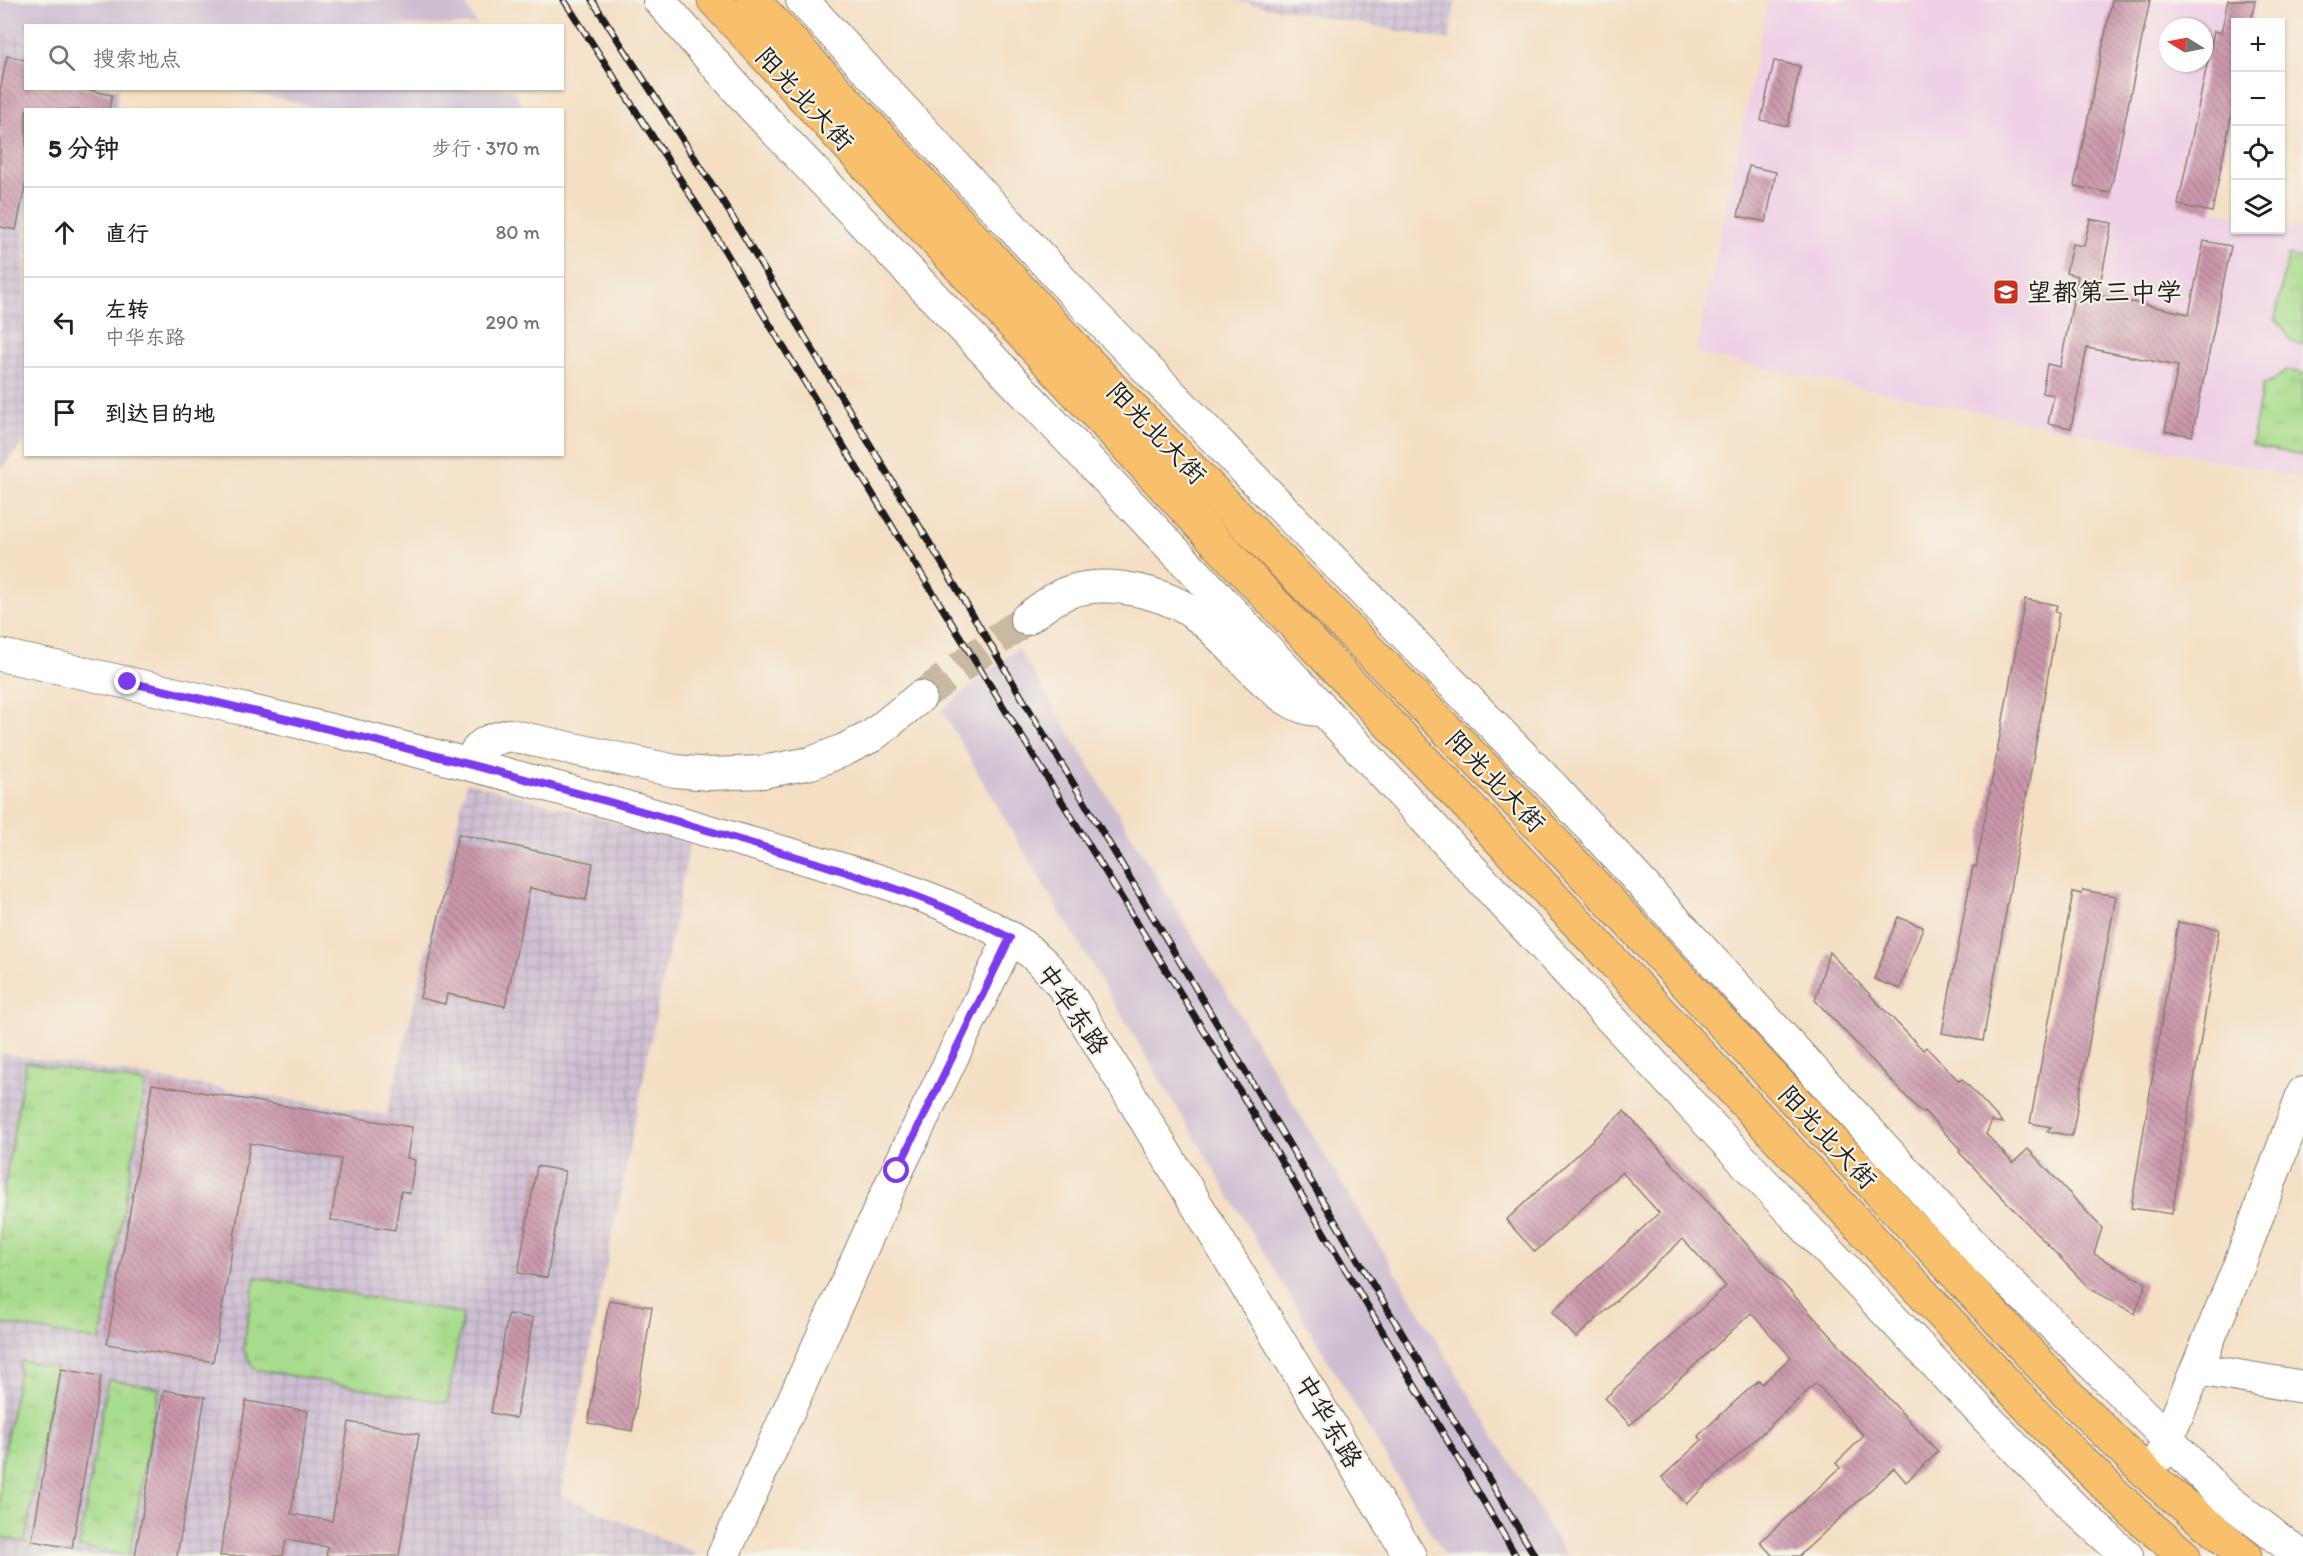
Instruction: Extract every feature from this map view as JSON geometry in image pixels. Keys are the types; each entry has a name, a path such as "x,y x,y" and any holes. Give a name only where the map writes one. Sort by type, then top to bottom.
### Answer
{"highway":[{"name":"阳光北大街","path":"714,0 994,304 1474,812 2048,1428 2131,1510 2184,1556"},
{"name":"阳光北大街","path":"753,0 1110,386 1493,777 2075,1402 2152,1478 2245,1556"}],"street":[{"path":"659,0 752,106 1324,710 1779,1199 2022,1455 2071,1505 2127,1556"},
{"path":"802,0 1080,300 1553,787 1988,1261 2168,1439 2220,1494 2301,1556"},
{"path":"1026,619 1069,592 1098,587 1124,588 1152,593 1199,618 1277,693 1297,705 1314,710 1336,710 1363,697"},
{"name":"中华东路","path":"0,655 274,716 469,764 657,816 899,889 967,915 1010,938 1050,968 1070,996 1410,1556"},
{"path":"469,764 476,749 486,741 509,735 675,771 710,774 762,772 810,763 844,750 872,736 920,697"},
{"path":"723,1556 897,1171 1010,938"},
{"path":"2152,1478 2237,1271 2303,1093"},
{"path":"2197,1369 2303,1387"}],"shaded area":[{"path":"0,0 463,0 476,24 24,24 24,38 0,32"},
{"path":"1231,0 1456,0 1449,40"},
{"name":"望都第三中学","path":"1768,0 2258,0 2254,18 2231,18 2231,129 2215,211 2231,214 2231,234 2285,234 2285,226 2303,229 2303,478 1696,354"},
{"path":"0,32 24,38 24,90 119,90 115,108 24,108 24,442 0,469"},
{"path":"240,90 513,90 523,108 320,108"},
{"path":"1018,648 1567,1556 1445,1556 1017,840 942,710"},
{"path":"467,782 690,843 561,1495 695,1553 693,1556 0,1556 0,1053 387,1115"}],"green space":[{"path":"2288,255 2303,258 2303,344 2291,342 2283,327 2275,319"},
{"path":"2288,370 2303,373 2303,456 2251,445 2263,384"},
{"path":"26,1062 146,1083 100,1341 0,1323 0,1212"},
{"path":"255,1277 463,1314 447,1403 254,1369 243,1348"},
{"path":"21,1361 56,1367 25,1542 0,1537 0,1476"},
{"path":"108,1379 159,1388 129,1556 79,1547"}],"building":[{"path":"2112,0 2150,0 2110,193 2074,186"},
{"path":"2228,0 2255,0 2252,18 2231,18 2231,117 2212,212 2178,205 2206,72 2213,72 2214,31 2221,33"},
{"path":"7,56 24,60 24,90 89,90 112,95 109,108 24,108 24,192 16,230 0,227 0,91"},
{"path":"1774,61 1800,66 1788,126 1761,120"},
{"path":"1749,166 1776,172 1766,222 1738,216"},
{"path":"2090,219 2112,223 2098,295 2189,314 2204,241 2231,246 2192,436 2165,431 2178,366 2087,348 2071,428 2048,423 2054,395 2042,393 2047,364 2060,367 2078,276 2066,273 2072,244 2084,246"},
{"path":"2025,599 2057,605 2055,612 2059,613 1983,1041 1942,1033 1973,866 1976,867"},
{"path":"458,834 593,863 586,900 530,888 505,1006 447,994 445,1004 420,998"},
{"path":"2083,890 2116,896 2072,1136 2047,1131 2051,1127 2030,1123 2073,892 2082,894"},
{"path":"1898,917 1923,927 1900,989 1874,979"},
{"path":"2178,922 2219,929 2172,1214 2131,1208"},
{"path":"1829,952 1923,1050 1926,1047 1959,1081 1962,1079 2003,1123 1992,1121 1986,1134 2013,1163 2028,1149 2102,1228 2094,1254 2146,1283 2135,1314 2090,1289 1959,1152 1961,1150 1924,1111 1922,1113 1815,1000"},
{"path":"152,1084 412,1127 407,1158 415,1160 410,1193 401,1191 395,1230 331,1220 341,1159 250,1143 213,1362 107,1344"},
{"path":"1624,1111 1938,1452 1906,1482 1894,1468 1799,1556 1773,1556 1760,1542 1840,1468 1836,1463 1864,1436 1816,1383 1686,1504 1662,1477 1702,1440 1698,1436 1718,1417 1759,1380 1762,1384 1791,1357 1751,1313 1630,1425 1605,1398 1726,1286 1683,1239 1576,1338 1552,1312 1659,1213 1622,1172 1535,1252 1506,1220"},
{"path":"537,1166 565,1171 547,1278 518,1273"},
{"path":"609,1300 652,1307 632,1431 588,1423"},
{"path":"508,1314 533,1318 516,1418 491,1413"},
{"path":"61,1369 101,1376 72,1548 32,1541"},
{"path":"164,1390 205,1397 177,1556 135,1556"},
{"path":"246,1401 308,1411 291,1514 332,1521 349,1422 419,1434 399,1556 326,1556 328,1547 286,1540 283,1556 220,1556"}],"tunnel":[{"path":"920,697 1026,619"}],"railway":[{"path":"564,0 702,213 912,559 1210,1041 1516,1556"},
{"path":"592,0 722,200 1535,1556"}],"place":[{"name":"望都第三中学","path":"2006,292"}],"route":[{"path":"128,682 400,746 657,816 910,892 967,915 1010,938 897,1171"}]}
